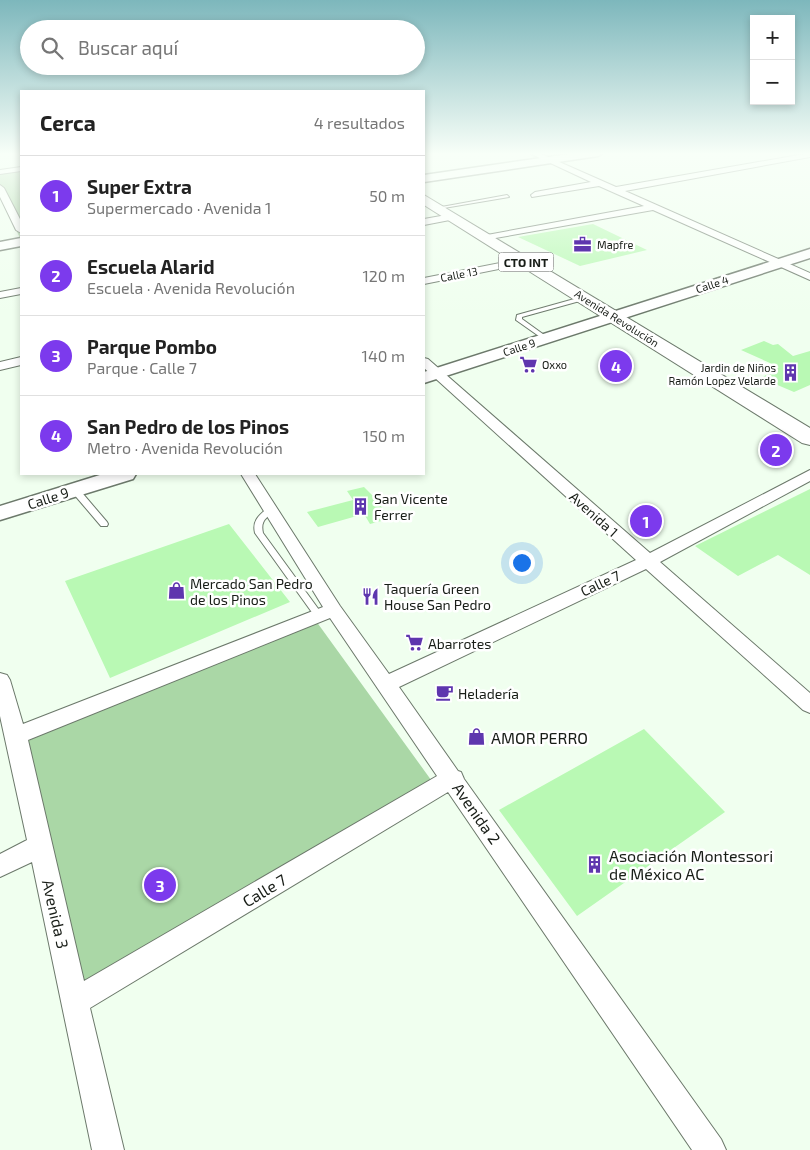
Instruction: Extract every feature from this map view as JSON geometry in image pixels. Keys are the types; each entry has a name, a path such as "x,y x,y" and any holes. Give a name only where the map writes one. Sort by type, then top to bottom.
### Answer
{"main road":[{"name":"Avenida Revolución","path":"438,208 810,438"}],"street":[{"path":"6,207 20,228"},
{"path":"487,238 654,207 810,277"},
{"path":"425,222 452,217"},
{"path":"0,246 20,242"},
{"name":"Calle 4","path":"614,316 810,253"},
{"name":"Calle 13","path":"425,281 524,261"},
{"path":"0,295 20,291"},
{"name":"Calle 9","path":"428,371 545,338 614,316"},
{"path":"0,366 20,362"},
{"name":"Avenida 1","path":"428,371 648,561 810,705"},
{"name":"Calle 9","path":"0,513 122,475"},
{"name":"Avenida 2","path":"249,475 271,510 326,613 386,684 710,1150"},
{"name":"Calle 7","path":"386,684 648,561 810,475"},
{"path":"16,736 326,613"},
{"name":"Avenida 3","path":"0,680 16,736 108,1150"},
{"name":"Calle 7","path":"76,1002 453,778"},
{"path":"0,866 40,844"}],"lane":[{"path":"438,208 446,207"},
{"path":"545,338 519,320 519,316 585,298"},
{"path":"75,490 104,524"}],"green space":[{"path":"5,207 20,207 20,238"},
{"path":"316,621 434,784 85,986 27,741"}],"building":[{"name":"Mapfre","path":"593,224 647,250 580,266 518,237"},
{"path":"764,341 773,345 778,344 793,356 810,351 810,385 794,392 761,378 779,367 741,350"},
{"name":"San Vicente Ferrer","path":"364,487 374,495 389,519 370,524 364,514 318,527 307,512 353,500 347,491"},
{"path":"810,489 810,575 778,555 738,576 695,546"},
{"name":"Mercado San Pedro de los Pinos","path":"229,524 290,602 110,678 65,581"},
{"name":"Asociación Montessori de México AC","path":"644,729 725,812 577,916 499,810"}],"place":[{"name":"Mapfre","path":"583,244"},
{"name":"Oxxo","path":"528,364"},
{"name":"San Pedro de los Pinos","path":"616,366"},
{"name":"Jardin de Niños Ramón Lopez Velarde","path":"790,373"},
{"name":"Escuela Alarid","path":"776,450"},
{"name":"San Vicente Ferrer","path":"360,506"},
{"name":"Super Extra","path":"646,521"},
{"name":"Mercado San Pedro de los Pinos","path":"176,591"},
{"name":"Taquería Green House San Pedro","path":"370,596"},
{"name":"Abarrotes","path":"414,643"},
{"name":"Heladería","path":"444,693"},
{"name":"AMOR PERRO","path":"477,737"},
{"name":"Asociación Montessori de México AC","path":"595,864"},
{"name":"Parque Pombo","path":"160,885"}]}
